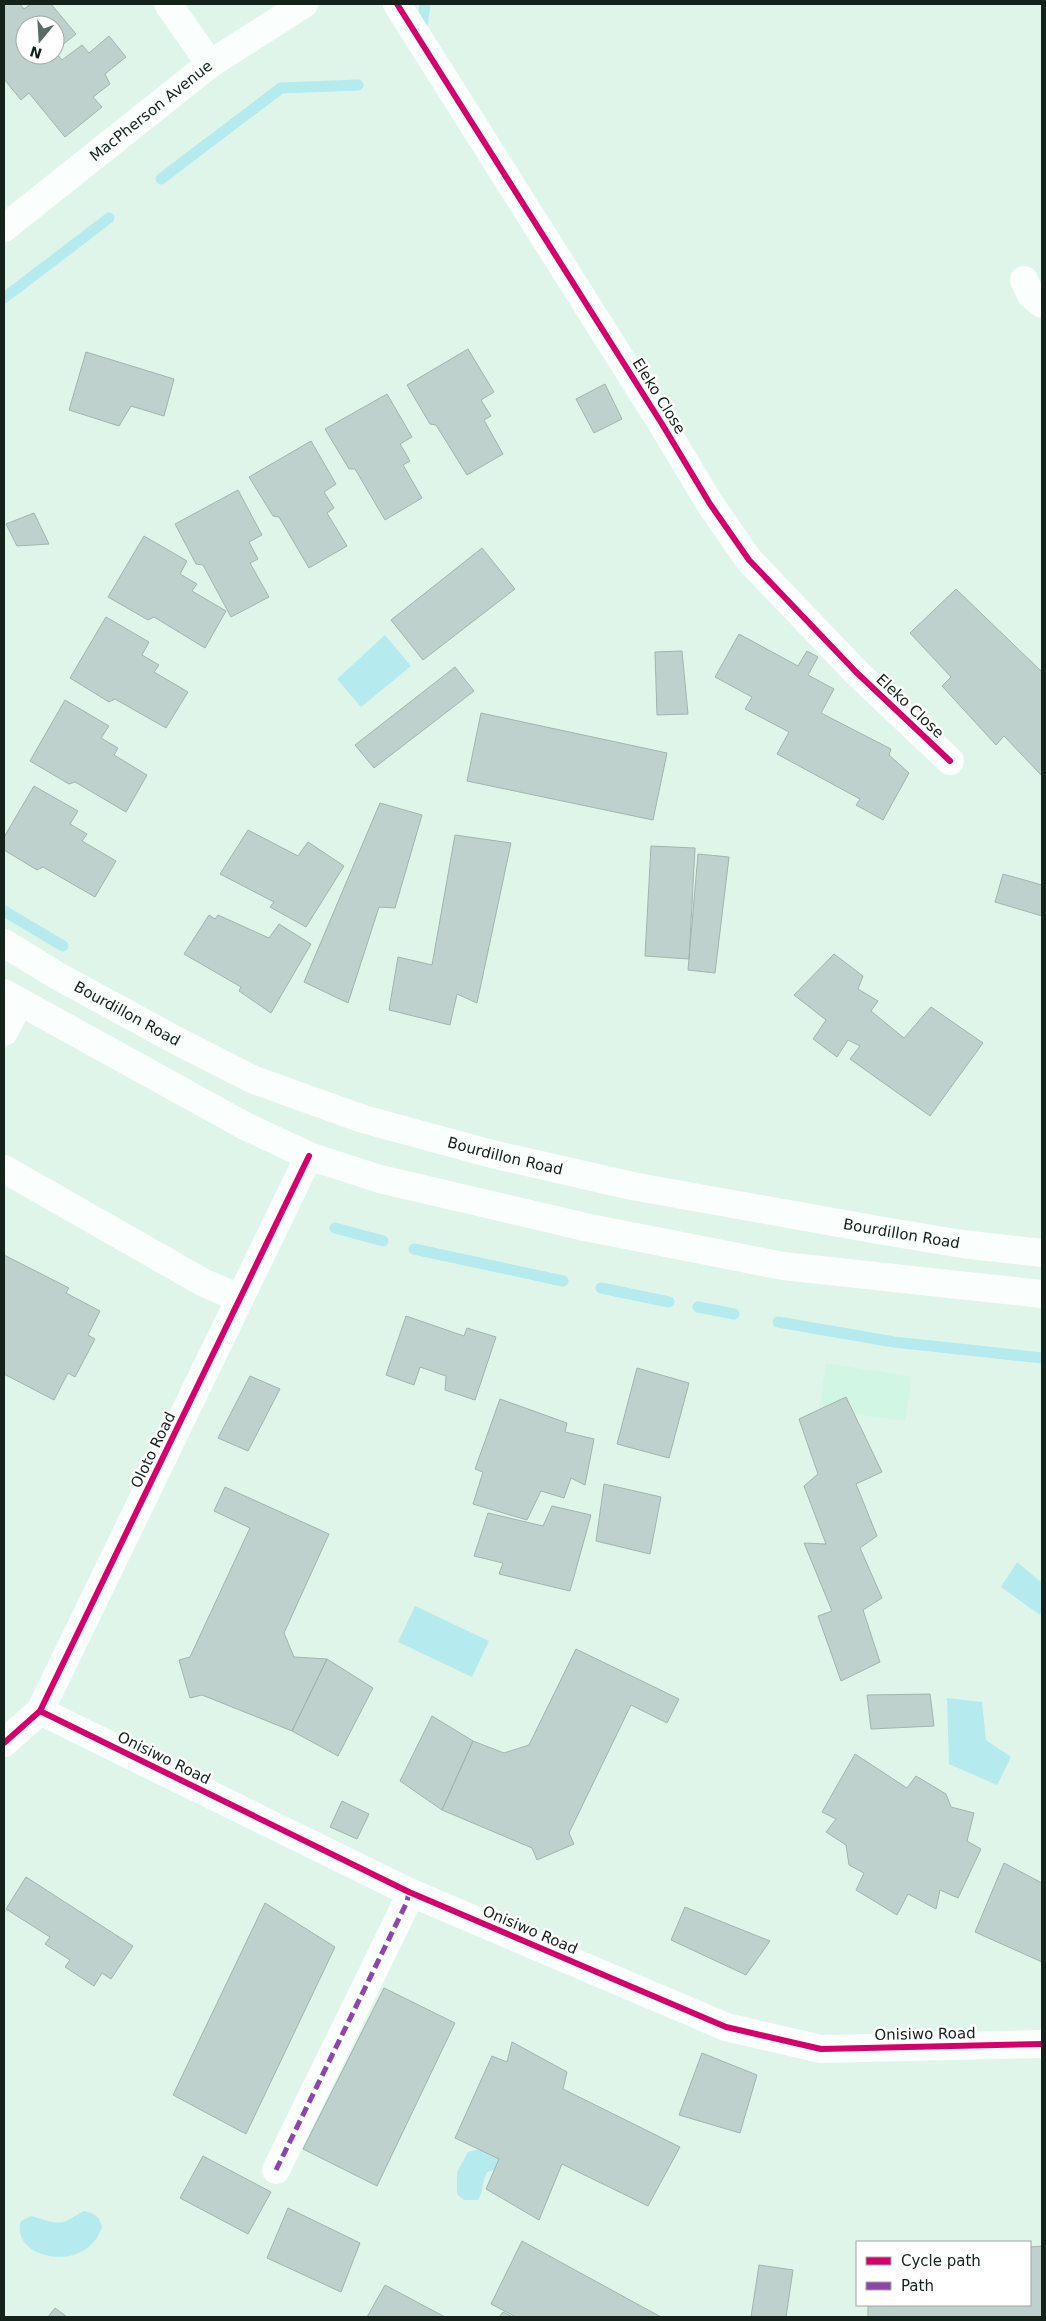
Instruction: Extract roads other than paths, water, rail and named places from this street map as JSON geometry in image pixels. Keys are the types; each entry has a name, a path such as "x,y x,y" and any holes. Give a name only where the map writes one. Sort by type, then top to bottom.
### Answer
{"street":[{"path":"168,4 210,64"},
{"name":"MacPherson Avenue","path":"4,228 210,64 304,4"},
{"name":"Eleko Close","path":"397,4 662,424 710,504 749,560 856,672 950,761"},
{"path":"1024,280 1031,294 1042,304"},
{"name":"Bourdillon Road","path":"4,943 56,975 179,1042 254,1080 362,1119 492,1154 632,1186 962,1244 1042,1253"},
{"path":"4,1032 12,998 245,1126 309,1156 380,1179 585,1226 783,1266 1042,1294"},
{"name":"Oloto Road","path":"4,1743 40,1711 309,1156"},
{"path":"4,1170 204,1283 240,1298"},
{"name":"Onisiwo Road","path":"40,1711 409,1892 726,2027 821,2050 1042,2044"},
{"path":"276,2170 407,1902 409,1892"}],"water":[{"path":"385,635 411,666 361,707 337,679"},
{"path":"1017,1562 1042,1583 1042,1611 1040,1615 1001,1587"},
{"path":"415,1606 489,1641 472,1677 398,1642"},
{"path":"947,1698 982,1702 986,1740 1011,1757 997,1785 949,1764"},
{"path":"483,2148 503,2156 500,2168 487,2172 478,2200 464,2200 457,2194 457,2172 468,2152"},
{"path":"84,2211 96,2216 102,2227 93,2242 81,2252 66,2256 51,2256 37,2252 26,2244 20,2234 21,2221 31,2216 57,2223 68,2220"}],"waterway":[{"path":"421,34 425,4"},
{"path":"161,179 281,88 358,85"},
{"path":"4,298 109,218"},
{"path":"4,911 63,946"},
{"path":"335,1228 383,1241"},
{"path":"414,1249 563,1281"},
{"path":"601,1288 669,1302"},
{"path":"698,1307 734,1314"},
{"path":"778,1322 894,1342 1042,1358"}]}
